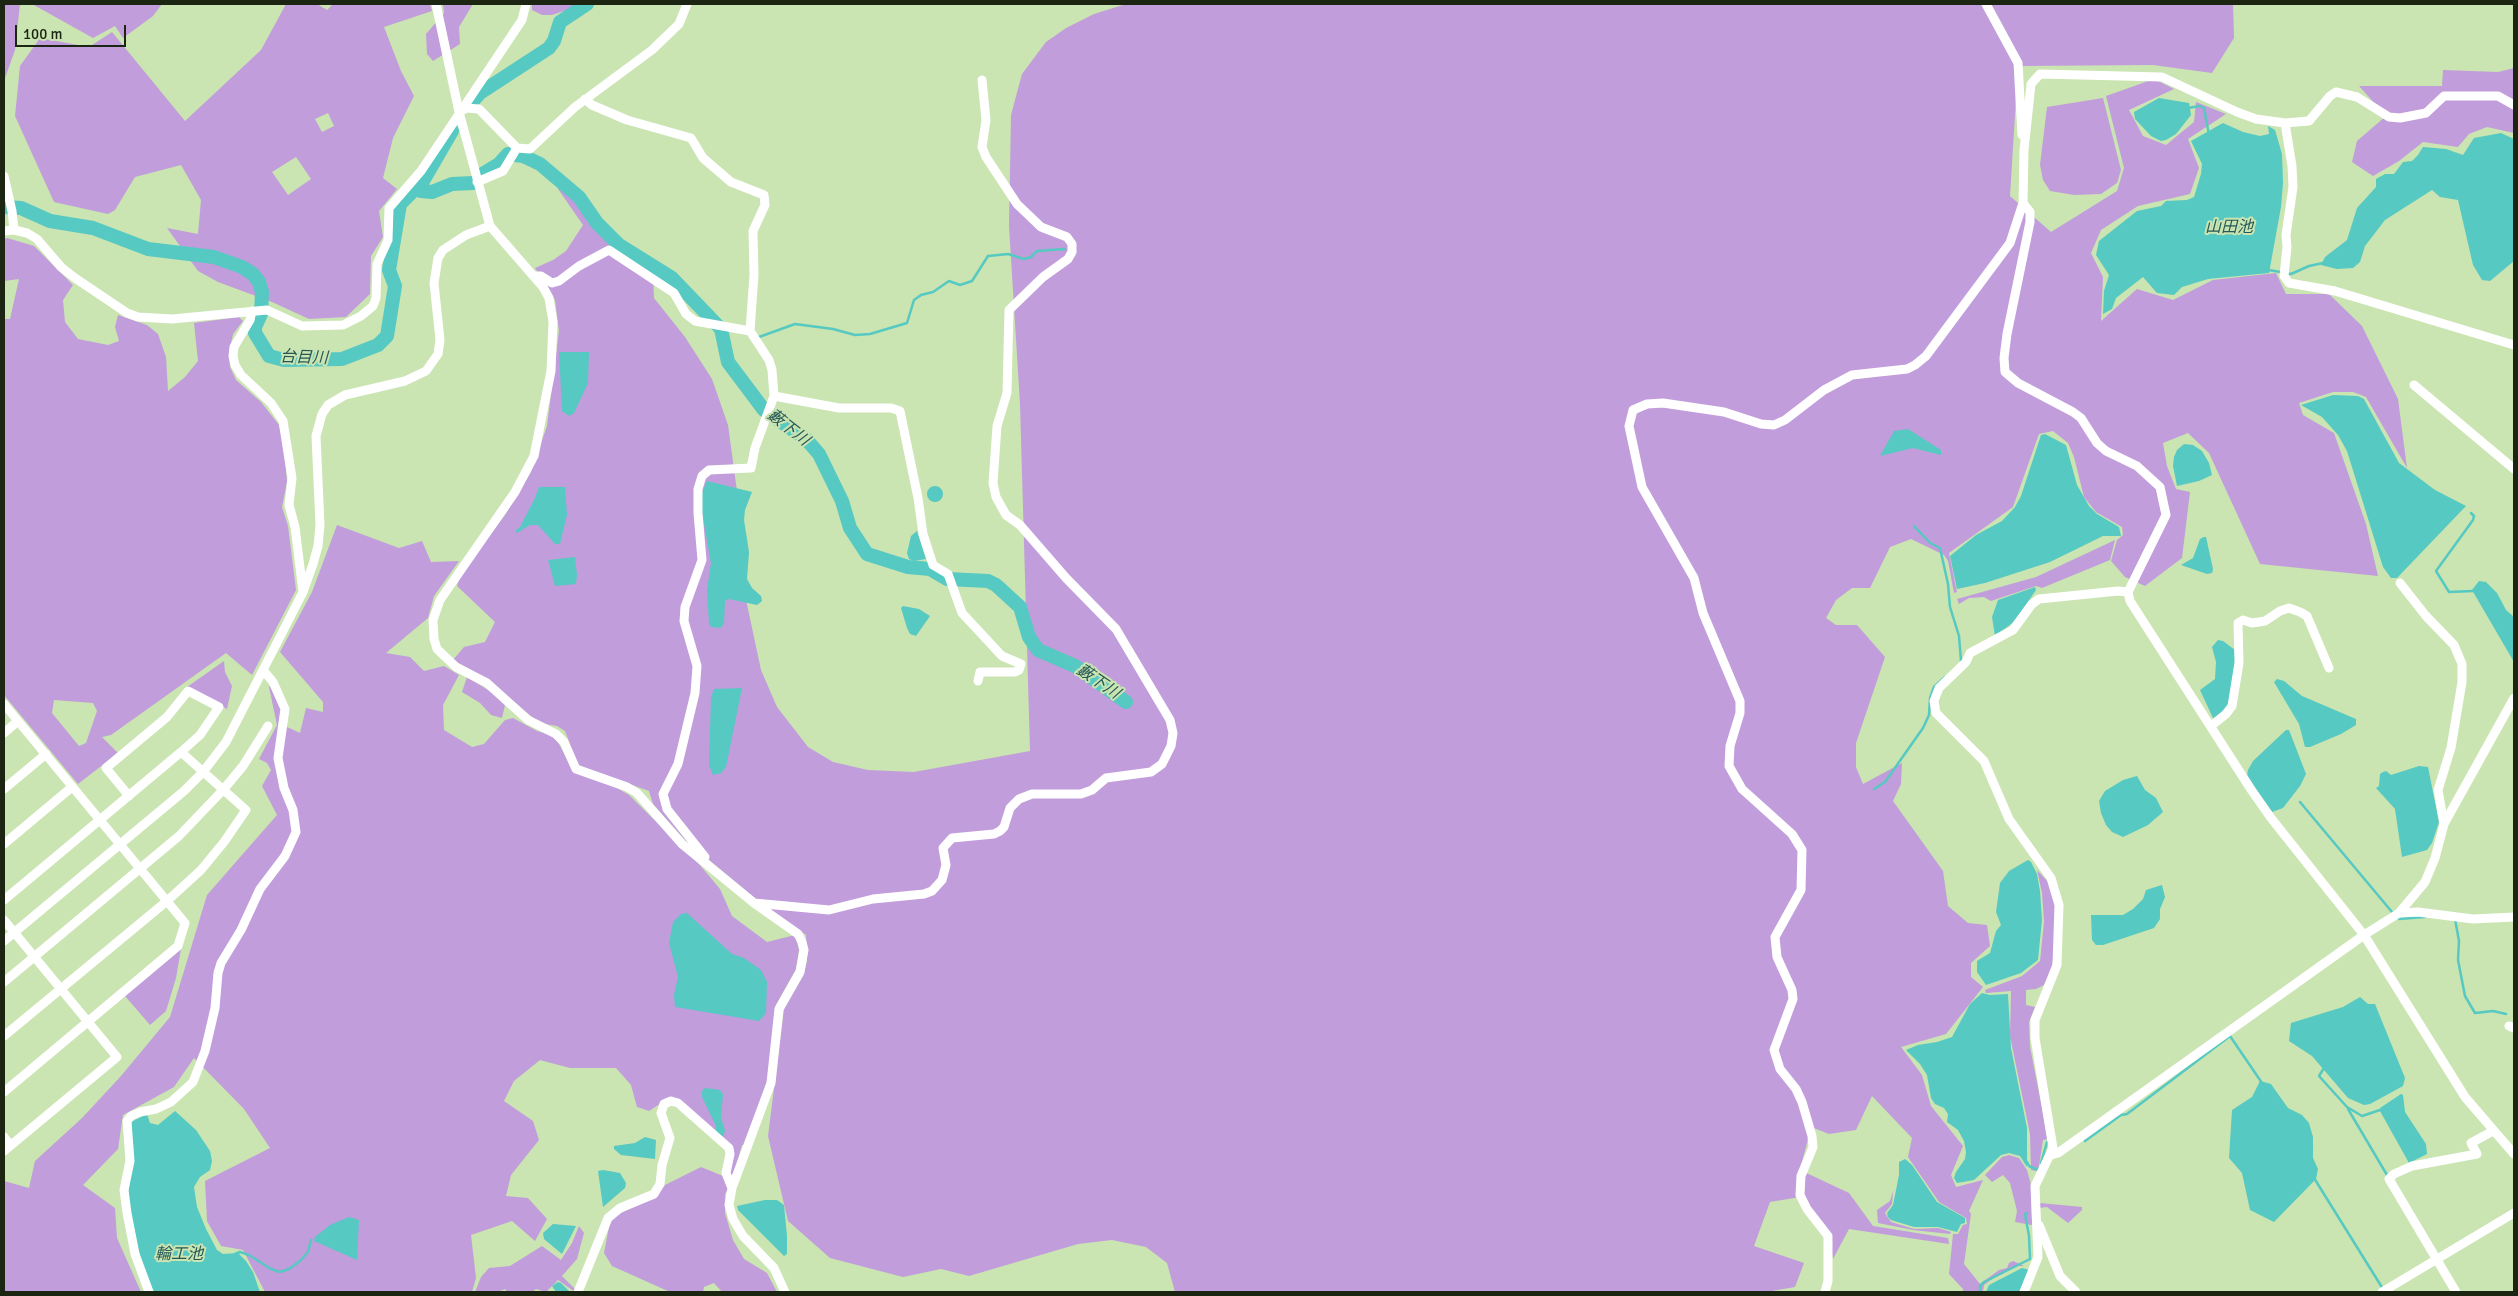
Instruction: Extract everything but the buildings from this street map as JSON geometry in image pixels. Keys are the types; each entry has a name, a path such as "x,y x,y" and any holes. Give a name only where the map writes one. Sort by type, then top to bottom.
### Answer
{"street":[{"path":"436,4 477,182 490,226 534,276 549,298 554,322 551,371 534,456 515,492 440,600 433,620 434,639 437,649 456,667 487,683 528,720 560,738 564,742 576,769 627,787 637,793 682,844 754,903 798,934 804,950 800,972 780,1009 771,1083 732,1188 729,1205 733,1219 743,1236 774,1268 785,1292"},
{"path":"4,231 21,230 36,239 75,278 127,313 138,318 172,319 259,310 302,326 343,326 362,316 372,306 376,298 377,264 388,240 389,208 421,171 522,20 526,4"},
{"path":"477,182 503,171 515,152 530,149 585,99 652,50 679,24 687,4"},
{"path":"1825,1292 1828,1281 1828,1236 1806,1209 1800,1194 1801,1176 1813,1147 1812,1136 1802,1102 1796,1089 1780,1069 1774,1050 1793,999 1792,990 1777,957 1775,937 1801,890 1802,850 1792,834 1742,789 1729,766 1730,746 1740,713 1740,700 1704,614 1694,578 1642,487 1629,426 1630,416 1637,406 1663,403 1724,412 1761,424 1774,425 1785,420 1824,390 1852,375 1907,368 1915,365 1926,356 2005,252 2010,243 2023,203 2024,150 2018,63 1986,4"},
{"path":"2024,150 2032,84 2040,74 2162,77 2237,112 2256,119 2285,123 2309,121 2330,96 2336,92 2357,97 2389,116 2400,118 2426,113 2444,96 2498,96 2514,105"},
{"path":"754,903 829,910 873,899 924,894 932,891 942,880 946,865 943,848 952,838 994,834 1000,831 1004,827 1010,808 1019,800 1032,794 1081,794 1092,790 1106,778 1151,772 1162,764 1171,746 1173,733 1170,720 1116,629 1066,578 1020,525 1006,515 996,497 994,483 997,426 1007,393 1009,310 1043,276 1068,259 1072,252 1072,244 1067,237 1041,226 1017,204 986,157 982,147 986,120 982,80"},
{"path":"585,99 592,105 628,120 691,138 704,158 731,182 764,195 765,205 753,231 754,275 750,331 769,360 774,396 751,468 709,470 702,476 698,489 702,560 685,607 684,621 697,666 695,693 678,764 663,794 667,809 707,859 709,867"},
{"path":"460,112 466,108 479,109 515,152"},
{"path":"2285,123 2292,166 2292,187 2286,235 2287,247 2284,273 2288,283 2335,291 2514,345"},
{"path":"4,176 12,207 14,230"},
{"path":"2023,203 2030,212 2030,222 2007,334 2004,358 2005,372 2018,383 2073,412 2080,418 2101,447 2137,466 2160,487 2166,514 2128,592"},
{"path":"4,941 203,772 226,742 303,592 318,546 320,511 316,436 322,414 328,405 345,395 405,381 426,371 438,354 440,340 434,283 438,258 448,246 466,235 490,226"},
{"path":"534,276 541,276 552,283 559,281 579,266 609,250 674,293 686,314 695,321 750,331"},
{"path":"259,310 250,320 234,347 233,356 235,365 241,375 271,403 283,421 292,478 289,505 295,527 303,592"},
{"path":"2414,385 2514,469"},
{"path":"774,396 839,408 891,408 900,411 918,498 922,534 933,565 950,579 962,614 1002,656 1021,664 1019,670 1015,672 980,672 978,681"},
{"path":"2400,583 2426,616 2454,644 2462,664 2462,682 2450,748 2438,790 2444,824"},
{"path":"2024,1292 2038,1257 2036,1186 2053,1148 2052,1129 2035,1038 2035,1020 2057,965 2059,905 2056,889 2045,869 2015,831 1984,761 1936,714 1934,701 1939,688 1966,662 1970,653 2013,630 2032,604 2040,599 2118,591 2128,592"},
{"path":"2128,592 2145,627 2270,818 2364,935 2465,1097 2514,1154"},
{"path":"2211,726 2226,714 2232,706 2239,662 2238,623 2243,620 2252,623 2265,621 2280,611 2289,608 2300,612 2307,616 2329,668"},
{"path":"149,1292 135,1254 124,1190 130,1161 127,1121 131,1116 140,1112 156,1109 170,1102 193,1082 206,1051 215,1008 218,973 221,963 241,930 260,889 286,856 296,832 294,810 284,788 278,758 286,709 273,682 264,671"},
{"path":"4,900 129,796 200,736 219,707 188,690 168,717 106,768 129,796"},
{"path":"2051,1155 2058,1153 2364,935 2399,913 2424,882 2435,858 2444,824 2514,698"},
{"path":"4,704 185,923 178,946 4,1092"},
{"path":"4,733 18,721"},
{"path":"4,982 179,836 223,790 247,760 268,726"},
{"path":"4,1036 167,901 201,870 224,842 246,810 181,752"},
{"path":"4,789 46,754"},
{"path":"4,844 72,787"},
{"path":"2399,913 2418,912 2473,919 2514,917"},
{"path":"4,920 117,1057 7,1148 4,1137"},
{"path":"578,1292 608,1218 620,1208 649,1197 660,1184 662,1165 670,1138 661,1113 664,1104 670,1101 678,1104 729,1148 730,1154 726,1173 732,1188"},
{"path":"2456,1292 2389,1180 2394,1174 2412,1166 2477,1154 2471,1143 2493,1131"},
{"path":"2382,1292 2514,1213"},
{"path":"2036,1220 2055,1267 2076,1292"}],"shaded area":[{"path":"4,4 20,4 15,50 4,81"},
{"path":"32,4 162,4 153,16 123,38 115,26 93,38"},
{"path":"286,4 317,4 327,10 333,4 430,4 432,11 384,27 401,71 414,96 393,138 383,178 397,189 379,211 383,237 371,256 370,294 346,317 309,319 272,302 218,282 198,271 167,228 198,234 201,200 181,165 135,177 115,210 108,214 54,202 15,116 20,66 40,38 89,47 112,32 185,121 261,50","holes":["328,113 334,126 322,132 315,119","296,157 311,179 288,195 272,172"]},
{"path":"443,4 473,4 459,27 460,44 433,61 427,54 426,34 444,13"},
{"path":"532,4 578,4 573,8 552,15 542,15 532,10"},
{"path":"1126,4 2233,4 2234,38 2212,73 2153,65 2018,66 2010,196 2051,232 2117,191 2124,168 2106,96 2154,79 2174,89 2129,110 2143,136 2166,145 2194,122 2196,102 2226,114 2188,139 2199,168 2190,194 2138,206 2101,230 2091,253 2103,277 2101,321 2137,289 2173,300 2213,280 2276,273 2286,294 2329,294 2362,326 2398,399 2407,468 2366,397 2353,392 2333,392 2299,403 2303,415 2334,433 2366,524 2378,576 2260,564 2209,453 2188,433 2163,443 2167,466 2176,489 2190,492 2182,558 2145,586 2125,577 2111,561 2117,540 2123,535 2122,527 2096,512 2084,497 2074,457 2068,443 2053,431 2039,434 2013,507 1949,553 1957,592 1954,593 1948,561 1944,555 1911,539 1890,547 1870,588 1852,588 1836,600 1826,618 1836,625 1857,625 1885,657 1856,743 1856,767 1863,784 1902,763 1901,784 1893,801 1943,871 1948,906 1968,923 1987,925 1990,946 1971,963 1971,977 1983,987 1946,1034 1901,1047 1922,1075 1931,1106 1963,1146 1951,1175 1956,1187 1983,1180 1969,1211 1971,1214 1964,1264 1980,1284 1999,1270 2007,1268 2009,1263 2013,1261 2024,1266 2016,1266 1999,1274 1984,1285 1983,1292 1963,1292 1963,1289 1949,1274 1953,1234 1958,1234 1963,1225 1967,1224 1966,1218 1939,1202 1908,1157 1912,1138 1872,1096 1856,1130 1829,1134 1811,1127 1800,1170 1849,1193 1873,1226 1948,1238 1949,1244 1849,1229 1833,1259 1828,1231 1800,1197 1770,1202 1754,1246 1804,1263 1795,1287 1766,1292 1175,1292 1167,1263 1146,1247 1112,1240 1078,1244 969,1276 941,1269 903,1277 830,1258 788,1221 768,1136 784,1009 803,976 807,961 806,935 756,899 685,840 653,804 649,791 578,765 565,731 557,726 539,723 490,681 453,660 464,647 485,642 495,622 457,586 461,574 505,515 531,472 547,426 559,331 555,300 535,268 553,260 566,251 583,225 558,189 560,185 575,199 604,236 653,271 654,298 685,337 712,379 728,425 742,528 742,581 761,670 777,707 808,747 833,762 868,770 914,772 1030,751 1020,404 1009,226 1011,115 1022,74 1046,42 1066,28 1094,14"},
{"path":"2514,68 2514,133 2487,127 2469,134 2458,147 2423,142 2399,161 2373,176 2352,162 2357,141 2386,116 2359,86 2442,86 2443,70 2498,72"},
{"path":"2103,98 2121,170 2117,183 2101,194 2074,195 2050,191 2043,180 2040,165 2047,107"},
{"path":"7,238 34,246 73,285 63,300 65,322 78,339 108,345 119,341 115,327 118,315 147,325 158,334 166,357 168,391 185,377 198,361 194,323 239,317 243,321 233,334 229,352 230,367 236,380 261,402 279,425 284,446 287,482 282,507 288,526 296,590 252,675 226,653 111,735 102,737 118,753 78,784 4,695 4,319 10,319 19,279 4,281 4,239","holes":["54,700 93,703 97,711 86,743 79,746 52,713"]},
{"path":"337,525 399,548 422,541 431,562 459,561 434,596 428,618 386,653 410,657 424,671 444,666 459,675 443,705 444,730 472,747 484,744 505,720 513,718 537,731 553,736 572,769 612,785 629,795 699,864 720,889 732,916 767,942 795,935 799,950 796,969 776,1005 769,1076 745,1145 742,1145 732,1180 729,1175 732,1148 666,1100 649,1111 637,1107 631,1085 616,1068 570,1068 540,1060 514,1081 504,1101 533,1121 539,1140 511,1175 506,1196 528,1198 547,1219 535,1241 512,1221 471,1235 476,1278 472,1292 265,1292 243,1250 221,1246 207,1221 205,1181 270,1148 244,1109 194,1058 174,1087 123,1115 118,1149 83,1185 115,1208 117,1238 141,1292 4,1292 4,1181 29,1188 35,1161 82,1118 121,1076 170,1017 207,895 277,815 262,786 271,770 267,763 259,759 277,725 269,687 271,685 282,709 287,727 300,733 306,708 323,712 323,702 280,652 312,592"},
{"path":"2115,540 2110,560 2042,588 2036,586 1991,601 1984,597 1969,598 1959,604 1957,599 2036,577"},
{"path":"224,661 225,672 232,686 227,709 187,687"},
{"path":"467,677 496,695 505,705 502,718 491,715 480,703 462,692"},
{"path":"2037,870 2049,883 2055,904 2055,946 2051,972 2044,985 2036,989 2026,990 2026,1005 2035,1007 2029,1022 2030,1047 2048,1139 2043,1140 2039,1166 2036,1171 2031,1170 2030,1134 2010,1036 2011,991 1986,993 1985,990 2022,976 2040,961 2044,922 2042,893"},
{"path":"181,949 176,978 166,1011 150,1025 125,996"},
{"path":"2009,1155 2019,1158 2027,1170 2031,1185 2032,1225 2015,1222 2017,1211 2010,1183 2003,1175 1992,1182 1985,1175 2002,1157"},
{"path":"701,1167 723,1176 728,1189 725,1194 725,1213 733,1240 744,1259 767,1273 777,1292 722,1292 714,1283 704,1287 703,1292 670,1292 612,1266 604,1253 610,1222 617,1215 655,1197 665,1185"},
{"path":"1893,1191 1892,1204 1885,1213 1891,1222 1914,1229 1938,1228 1951,1232 1950,1234 1913,1230 1878,1223 1877,1210 1890,1201"},
{"path":"2040,1203 2082,1207 2082,1210 2068,1223 2047,1207 2039,1208"},
{"path":"579,1226 584,1233 577,1259 562,1276 576,1290 575,1292 558,1280 546,1292 536,1289 532,1292 507,1292 505,1289 498,1292 475,1292 481,1277 489,1268 510,1266 542,1246 561,1260 572,1243"}],"water":[{"path":"2159,98 2189,103 2191,115 2176,134 2161,141 2151,136 2135,119 2134,112"},
{"name":"山田池","path":"2223,123 2243,132 2260,136 2269,134 2268,126 2275,130 2282,154 2283,183 2281,207 2269,273 2208,279 2182,287 2174,295 2157,293 2143,277 2116,298 2112,309 2103,314 2104,291 2109,275 2096,255 2099,241 2137,211 2161,206 2166,201 2187,200 2194,197 2202,164 2191,141"},
{"path":"2501,133 2514,139 2514,261 2490,281 2482,280 2473,265 2458,200 2440,197 2432,190 2385,220 2365,246 2360,262 2353,268 2337,269 2321,265 2325,257 2347,240 2357,208 2376,187 2376,179 2385,174 2394,174 2403,162 2412,161 2423,147 2446,149 2463,155 2474,138"},
{"path":"559,352 589,352 588,383 574,413 569,416 562,411"},
{"path":"2333,395 2358,396 2364,399 2399,463 2435,490 2466,506 2397,578 2391,578 2383,567 2347,451 2338,435 2322,417 2301,405"},
{"path":"1908,429 1941,450 1941,455 1913,448 1880,456 1894,431"},
{"path":"2045,434 2066,445 2077,485 2089,506 2097,514 2119,527 2121,536 2103,536 2050,562 1985,583 1957,589 1950,556 1976,535 2002,521 2015,507 2021,496 2041,435"},
{"path":"2184,444 2193,445 2202,451 2209,463 2212,475 2199,481 2177,486 2173,466 2174,457 2177,450"},
{"path":"707,481 752,492 745,510 744,520 749,552 747,579 752,588 761,596 762,601 757,605 729,599 725,601 724,623 721,628 711,627 709,623 707,590 711,563 702,512 702,493"},
{"path":"932,486 938,486 943,491 941,500 932,502 927,497 927,491"},
{"path":"539,487 565,487 567,515 560,544 555,544 538,525 530,525 517,533 515,531 520,527"},
{"path":"917,531 926,559 914,561 909,559 907,553 911,536"},
{"path":"2206,537 2213,569 2212,573 2207,574 2181,565 2193,558 2200,539"},
{"path":"575,557 576,584 555,586 548,560"},
{"path":"2479,581 2486,582 2497,593 2506,610 2514,617 2514,662 2472,590"},
{"path":"2035,587 2036,590 2015,621 1995,636 1992,617 1998,600"},
{"path":"903,606 919,609 930,616 916,636 910,634 907,628 901,608"},
{"path":"2218,640 2223,641 2235,650 2236,655 2229,706 2216,719 2213,718 2200,690 2215,679 2216,662 2212,647"},
{"path":"2277,679 2284,681 2302,696 2356,719 2356,725 2341,734 2310,747 2305,747 2299,724 2274,682"},
{"path":"742,688 726,767 721,773 713,775 709,765 711,697 714,689"},
{"path":"2286,730 2289,730 2306,774 2300,786 2283,808 2272,812 2247,776 2248,770 2253,761"},
{"path":"2419,766 2428,767 2439,822 2432,843 2427,850 2402,857 2395,809 2376,788 2379,786 2380,774 2383,772 2386,771 2391,775"},
{"path":"2137,776 2145,790 2156,798 2163,812 2148,825 2123,837 2112,832 2106,825 2099,801 2105,791 2123,780"},
{"path":"2028,860 2037,874 2040,891 2042,920 2038,960 2021,973 1986,985 1977,972 1977,961 1990,953 1996,931 2001,925 1996,912 2000,883 2009,871"},
{"path":"2162,885 2165,897 2160,909 2160,919 2154,928 2103,945 2096,945 2092,940 2091,915 2123,915 2133,909 2143,899 2146,890"},
{"path":"687,913 732,954 744,958 761,970 767,982 766,1013 759,1021 675,1007 674,995 678,977 669,943 673,922 681,914"},
{"path":"1982,993 1990,995 2008,994 2011,1048 2027,1128 2027,1167 2020,1156 2009,1153 2001,1155 1974,1180 1957,1183 1954,1178 1956,1172 1965,1159 1964,1141 1958,1130 1947,1122 1948,1114 1944,1108 1935,1104 1931,1098 1927,1075 1920,1064 1906,1050 1918,1045 1952,1037 1970,1004"},
{"path":"2360,997 2368,1004 2375,1004 2405,1078 2403,1086 2370,1104 2364,1105 2348,1098 2312,1056 2289,1041 2291,1023 2343,1007"},
{"path":"2260,1081 2271,1084 2288,1108 2302,1115 2309,1123 2313,1137 2313,1158 2318,1169 2316,1179 2274,1222 2250,1210 2242,1173 2229,1158 2232,1110 2252,1097"},
{"path":"705,1088 720,1090 723,1094 721,1118 725,1130 723,1137 716,1132 716,1126 702,1097 702,1091"},
{"path":"2401,1094 2403,1095 2405,1112 2426,1144 2427,1154 2409,1163 2380,1111 2380,1108"},
{"name":"輪工池","path":"175,1111 196,1130 210,1151 212,1161 210,1170 200,1177 194,1187 197,1207 206,1229 217,1250 223,1254 238,1253 246,1261 253,1272 260,1292 154,1292 141,1261 129,1205 128,1183 131,1122 147,1114 150,1123 158,1125"},
{"path":"645,1137 656,1140 655,1159 621,1155 614,1149 614,1146 635,1143"},
{"path":"1905,1159 1912,1165 1937,1202 1965,1218 1965,1223 1961,1224 1957,1232 1938,1227 1914,1227 1891,1220 1888,1217 1887,1213 1893,1205 1899,1175 1899,1162"},
{"path":"598,1171 620,1173 626,1183 625,1188 603,1207"},
{"path":"765,1200 777,1200 784,1205 787,1254 784,1256 738,1210 737,1206"},
{"path":"349,1217 359,1220 357,1260 314,1241 315,1237 330,1225"},
{"path":"553,1224 576,1226 562,1254 544,1239 543,1233"},
{"path":"2022,1268 2030,1270 2019,1292 1986,1292 1989,1285"},
{"path":"558,1282 570,1292 556,1292 552,1286"}],"waterway":[{"name":"台目川","path":"470,104 480,93 549,48 554,41 560,22 587,4"},
{"path":"2188,108 2200,106 2204,108 2209,135"},
{"name":"台目川","path":"4,207 21,208 50,221 93,228 148,249 214,257 242,267 253,274 259,282 262,292 261,314 255,327 255,333 269,356 284,360 342,359 378,345 387,336 395,286 389,270 400,204 423,181 452,131"},
{"name":"藪下川","path":"481,175 499,164 508,154 523,156 540,164 579,197 597,223 619,245 672,278 721,329 728,362 764,410 806,439 819,454 842,501 850,528 867,554 908,567 930,569 947,579 988,581 996,585 1020,607 1029,637 1038,650 1075,666 1126,702"},
{"name":"藪下川","path":"418,188 421,191 432,192 452,184 473,183"},
{"path":"759,337 795,324 833,329 855,335 870,334 907,323 914,300 921,295 933,292 949,281 960,285 972,281 988,256 1008,254 1024,259 1031,257 1037,251 1065,249"},
{"path":"2269,270 2291,274 2309,266 2323,263"},
{"path":"2471,513 2474,516 2473,520 2436,571 2449,592 2473,591"},
{"path":"1914,526 1930,543 1940,548 1948,584 1950,607 1959,636 1961,661"},
{"path":"1874,789 1885,782 1923,728 1929,715 1930,698 1934,687 1945,677"},
{"path":"2300,802 2392,912"},
{"path":"2399,919 2425,917"},
{"path":"2455,919 2459,941 2458,960 2465,996 2475,1013 2493,1011 2506,1014"},
{"path":"2085,1141 2121,1115 2127,1114 2230,1036 2262,1083"},
{"path":"2324,1068 2319,1076 2347,1107 2362,1116 2383,1109"},
{"path":"2348,1109 2387,1175"},
{"path":"2041,1163 2047,1142"},
{"path":"2027,1162 2029,1166 2038,1170 2039,1168"},
{"path":"2314,1178 2383,1289"},
{"path":"1980,1292 1980,1286 1984,1282 2030,1259 2029,1236 2025,1214 2027,1213"},
{"path":"235,1254 240,1252 249,1255 271,1269 280,1272 289,1269 300,1261 308,1252 311,1240"}]}
